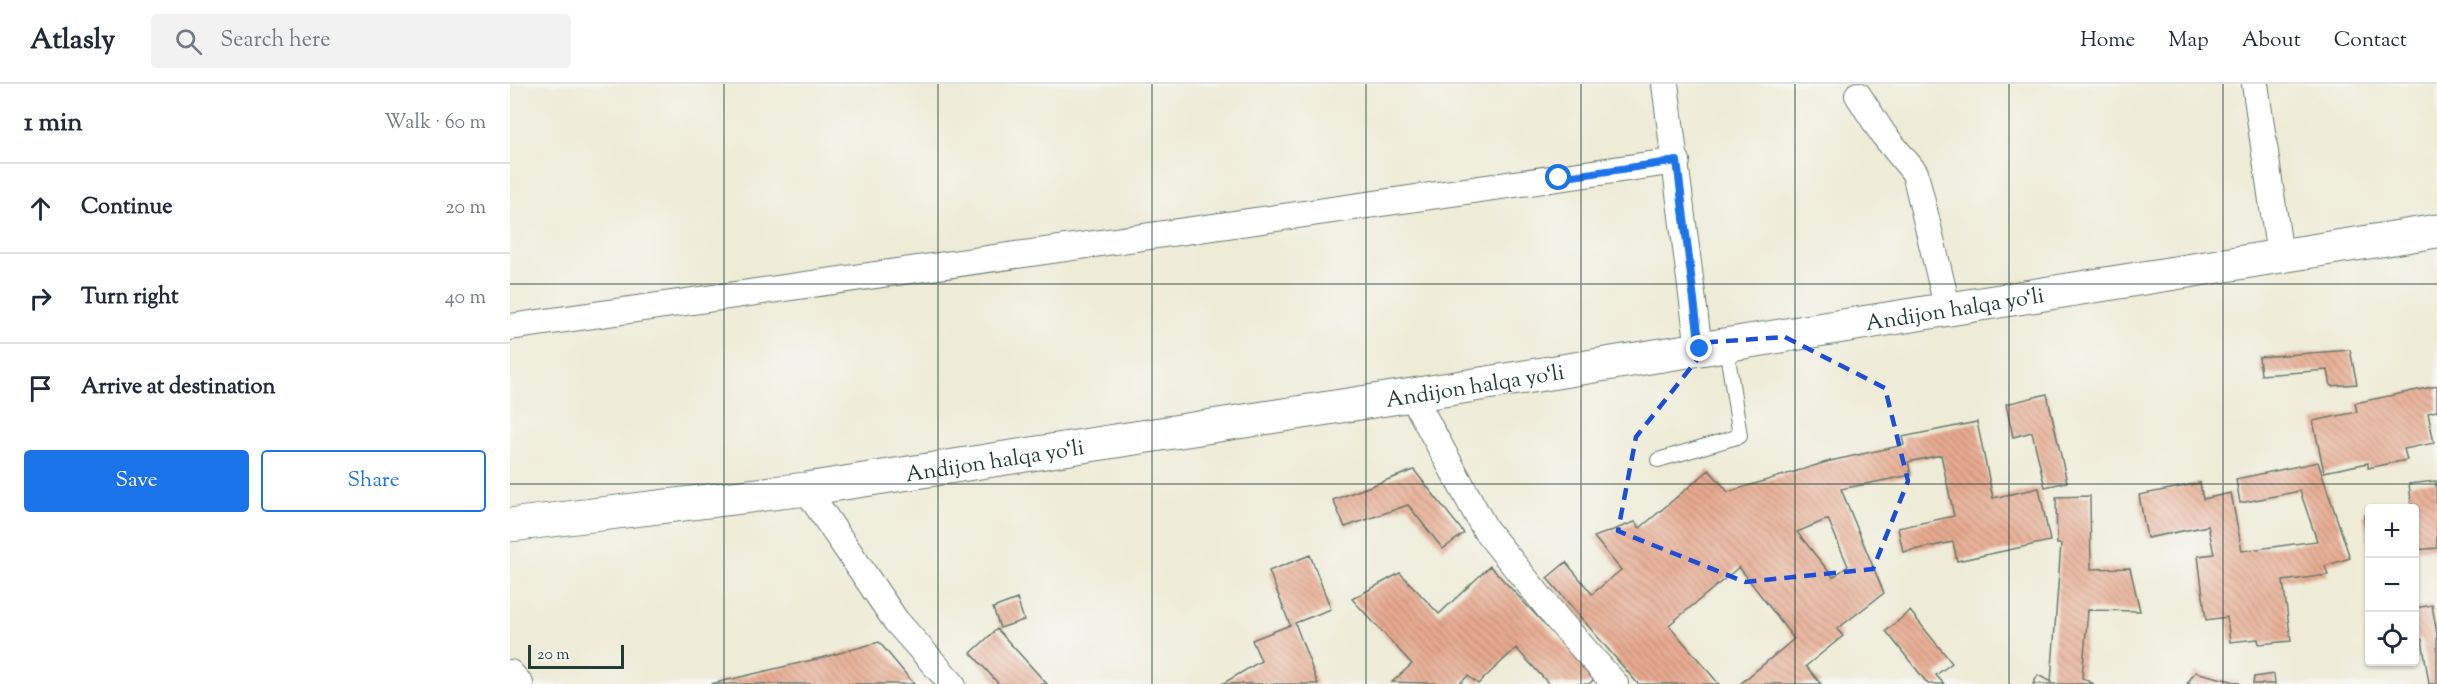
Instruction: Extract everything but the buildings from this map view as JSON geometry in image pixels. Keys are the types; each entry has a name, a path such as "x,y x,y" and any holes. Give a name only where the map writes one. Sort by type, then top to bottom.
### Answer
{"highway":[{"name":"Andijon halqa yo‘li","path":"510,525 806,489 1412,395 2437,231"}],"street":[{"path":"1665,84 1677,161 1713,347"},
{"path":"2255,84 2280,256"},
{"path":"1858,95 1883,134 1915,172 1948,310"},
{"path":"510,327 1677,161"},
{"path":"1412,395 1485,529 1559,621 1615,684"},
{"path":"806,489 896,621 952,684"},
{"path":"510,672 520,684"}],"lane":[{"path":"1658,460 1740,436 1713,347"}],"highlighted area":[{"path":"1785,337 1885,388 1908,481 1873,569 1745,582 1618,531 1636,437 1711,342"}],"route":[{"path":"1559,178 1677,161 1700,349"}]}
